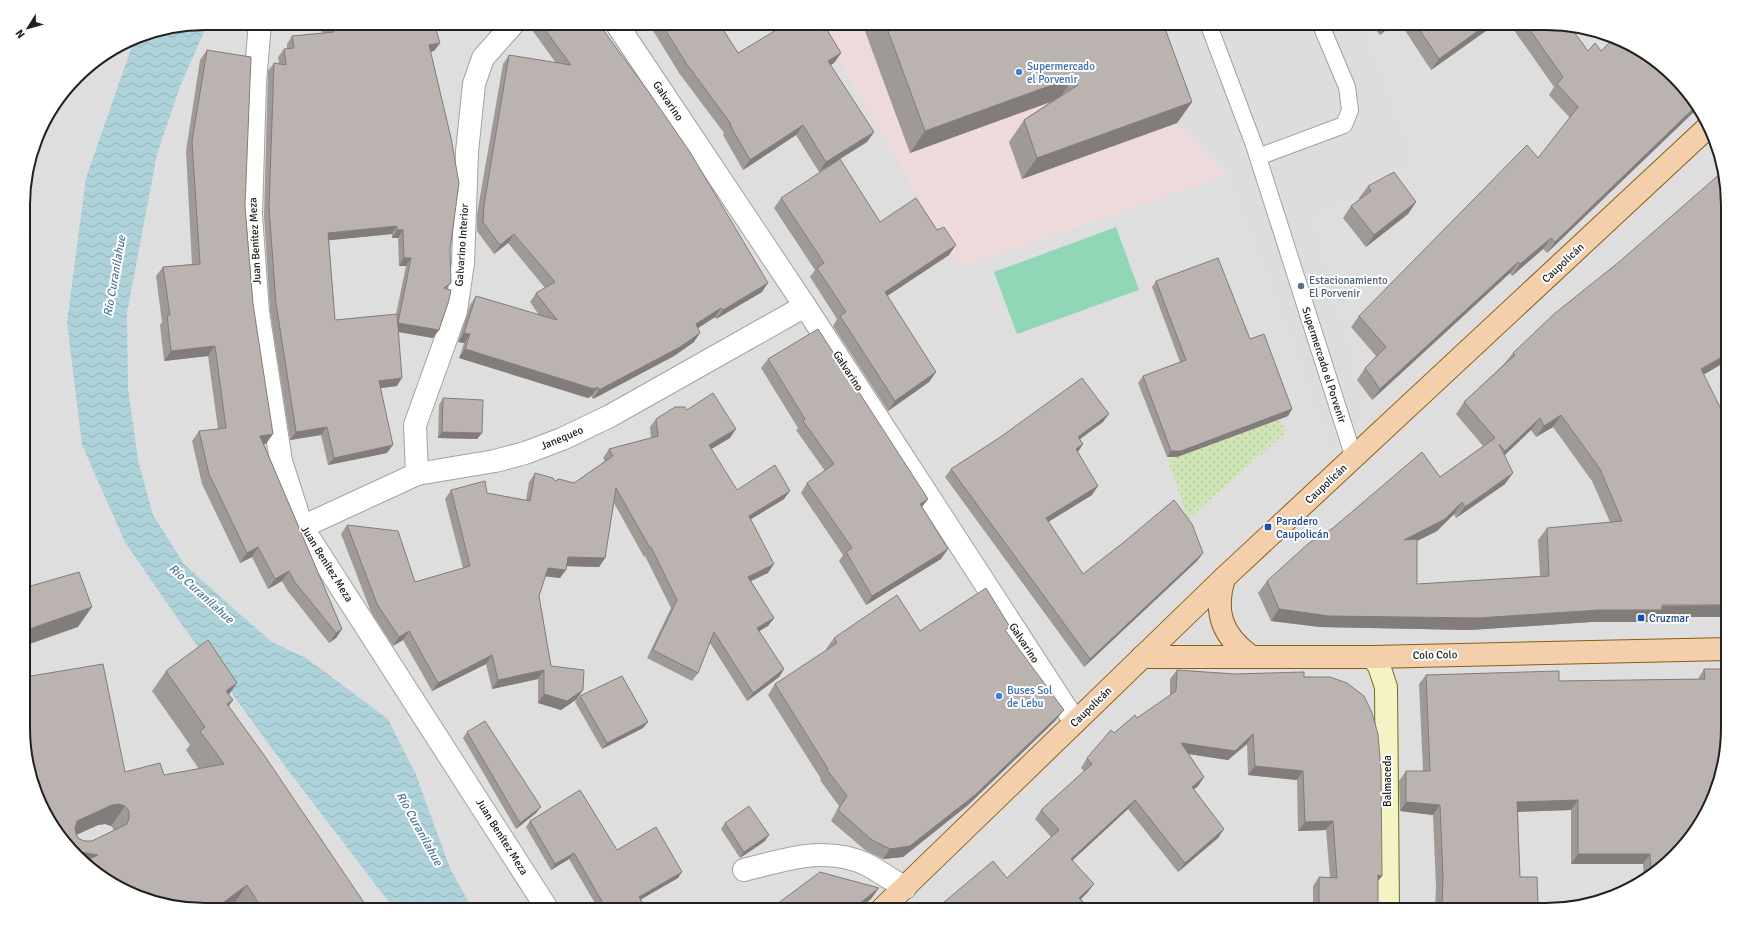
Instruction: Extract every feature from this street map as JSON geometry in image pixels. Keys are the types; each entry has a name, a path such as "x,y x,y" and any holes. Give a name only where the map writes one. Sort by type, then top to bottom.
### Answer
{"main road":[{"name":"Caupolicán","path":"889,903 1224,578 1705,130"},
{"path":"1224,578 1219,600 1222,622 1228,635 1238,647 1249,656"},
{"name":"Colo Colo","path":"1142,656 1372,656 1721,649"}],"street":[{"name":"Juan Benítez Meza","path":"259,30 255,82 251,215 258,312 280,461 302,527 544,903"},
{"name":"Galvarino Interior","path":"417,474 416,425 456,311 463,263 467,152 474,84 483,58 508,30"},
{"name":"Galvarino","path":"621,30 805,306 1075,722"},
{"name":"Janequeo","path":"302,527 417,474 495,461 525,453 562,439 610,416 805,306"},
{"name":"Balmaceda","path":"1372,656 1379,666 1386,687 1388,903"},
{"path":"744,870 811,854 837,855 865,864 905,888"}],"lane":[{"name":"Supermercado el Porvenir","path":"1211,30 1258,157 1354,458"},
{"path":"1258,157 1344,125 1350,110 1347,87 1323,30"}],"shaded area":[{"path":"193,30 1558,30 1580,33 1603,39 1634,53 1662,73 1678,89 1698,117 1712,148 1718,171 1721,193 1721,740 1655,866 1634,880 1603,894 1580,900 1558,903 190,903 73,844 53,816 43,795 33,762 30,740 31,182 39,148 53,117 59,108 73,89 89,73 117,53 148,39 171,33"},
{"path":"822,30 1366,30 1416,163 1244,218 1227,175 959,268"},
{"name":"Estacionamiento El Porvenir","path":"1144,30 1366,30 1416,163 1314,218 1368,409 1330,452 1296,354 1227,175 1177,123"}],"green space":[{"path":"1116,227 1139,290 1017,334 994,272"},
{"path":"1279,419 1286,432 1188,519 1168,460"}],"water":[{"name":"Río Curanilahue","path":"205,30 181,84 157,154 127,313 128,388 138,460 153,515 184,564 235,610 272,642 306,658 388,719 416,775 450,868 469,903 390,903 287,769 180,622 125,542 82,445 67,322 86,178 132,46 148,39 171,33"}],"building":[{"path":"332,30 436,30 440,43 429,45 451,138 459,183 450,250 451,283 444,288 451,290 439,330 398,323 411,258 404,258 403,230 397,230 397,226 328,233 335,320 397,314 402,378 379,381 393,445 334,458 327,427 296,432 276,303 269,207 274,63 286,65 284,49 294,48 292,36 334,32"},
{"path":"545,30 603,30 690,152 768,283 723,310 721,308 696,324 700,333 680,347 599,390 598,387 594,389 465,349 470,334 464,333 476,296 557,320 536,293 555,282 514,234 500,245 483,222 484,205 509,55 571,65"},
{"path":"665,30 723,30 738,53 776,30 827,30 841,53 828,61 874,132 826,162 803,125 750,160 730,125 731,124 686,63"},
{"name":"Supermercado el Porvenir","path":"888,30 1166,30 1192,102 1037,158 1024,120 1078,85 1074,77 925,131"},
{"path":"1420,30 1479,30 1439,59"},
{"path":"1530,30 1558,30 1574,32 1588,51 1595,43 1601,51 1610,42 1624,48 1634,53 1662,73 1678,89 1693,109 1555,242 1551,238 1520,264 1518,262 1380,389 1365,368 1386,347 1359,316 1527,145 1538,158 1578,107 1557,84 1563,77"},
{"path":"207,50 251,57 245,206 253,304 273,434 260,436 342,629 336,633 294,581 289,571 275,579 258,547 247,553 209,474 199,431 226,428 215,346 171,351 167,315 170,315 163,267 200,264 192,141"},
{"path":"840,159 880,222 916,198 937,230 944,227 956,245 885,292 936,372 895,401 840,316 846,312 817,268 824,263 781,198"},
{"path":"1394,172 1416,202 1374,235 1351,206 1371,191 1368,186"},
{"path":"1719,175 1721,193 1721,357 1701,369 1721,409 1721,605 1662,605 1662,610 1599,610 1478,618 1329,616 1279,609 1267,581 1309,543 1333,528 1422,452 1440,477 1495,438 1464,402 1515,355 1513,353 1554,314 1619,262","holes":["1561,415 1600,469 1622,521 1547,528 1549,576 1417,584 1417,539 1404,540 1445,519 1462,502 1465,507 1513,473 1499,444 1505,451 1540,418 1544,426"]},
{"path":"1218,258 1250,339 1264,334 1292,409 1181,451 1171,451 1143,376 1186,360 1156,281"},
{"path":"818,329 928,499 920,504 948,549 872,596 846,552 852,548 807,483 834,464 803,421 805,419 768,359"},
{"path":"1082,378 1109,414 1078,437 1083,444 1076,449 1098,486 1046,518 1083,574 1174,500 1192,524 1203,553 1090,659 951,469 999,438"},
{"path":"713,393 736,429 709,445 737,490 775,465 790,491 749,516 774,564 748,577 774,618 757,628 784,669 753,693 714,632 698,673 653,650 677,600 651,547 650,548 616,488 605,558 568,557 566,570 548,568 539,596 551,666 584,670 583,690 567,701 544,694 544,670 498,680 492,655 438,683 409,631 399,637 377,604 347,525 398,531 415,582 470,566 451,490 485,481 487,493 530,501 535,473 553,478 555,481 559,479 574,483 613,456 609,449 658,436 656,419 675,407 685,407 687,410"},
{"path":"443,398 483,400 482,433 442,432"},
{"path":"79,572 92,607 30,629 30,586"},
{"path":"986,588 1010,627 1005,630 1064,710 975,795 910,846 890,849 872,840 838,810 847,796 827,770 828,769 775,684 837,643 834,638 897,595 920,631"},
{"path":"208,640 237,683 226,691 233,700 227,704 264,755 364,903 259,903 247,885 223,903 182,902 148,894 117,880 108,874 88,859 98,855 81,852 66,835 53,816 39,785 33,762 30,740 30,676 103,664 125,772 160,763 164,775 224,764 200,731 205,727 166,671","holes":["119,804 125,806 129,811 127,824 92,841 79,839 76,834 75,828 77,821 112,805"]},
{"path":"1704,669 1721,669 1721,740 1718,762 1712,785 1698,816 1678,844 1662,860 1651,869 1650,854 1578,854 1578,800 1517,802 1520,877 1537,877 1538,903 1442,903 1443,877 1440,805 1406,802 1406,771 1430,771 1426,675 1559,671 1559,681 1705,679"},
{"path":"1177,670 1235,674 1304,672 1304,677 1330,677 1347,683 1364,696 1372,713 1378,734 1381,771 1382,876 1378,875 1378,903 1319,903 1319,877 1337,878 1333,821 1305,822 1303,771 1255,766 1253,734 1235,751 1181,743 1204,777 1192,787 1224,829 1185,863 1135,800 1071,859 1094,884 1079,898 1084,903 943,903 993,861 1007,878 1059,830 1041,810 1092,764 1087,758 1111,730 1114,733 1135,715 1137,718 1176,691"},
{"path":"622,676 648,722 607,743 580,696"},
{"path":"485,721 541,807 520,823 467,732"},
{"path":"580,790 617,850 656,827 682,872 639,897 643,903 603,903 574,853 555,864 530,821"},
{"path":"749,806 769,835 744,852 725,823"},
{"path":"820,872 879,888 860,903 778,903"}],"place":[{"name":"Supermercado el Porvenir","path":"1019,72"},
{"name":"Estacionamiento El Porvenir","path":"1301,286"},
{"name":"Paradero Caupolicán","path":"1268,527"},
{"name":"Cruzmar","path":"1641,618"},
{"name":"Buses Sol de Lebu","path":"999,696"}]}
